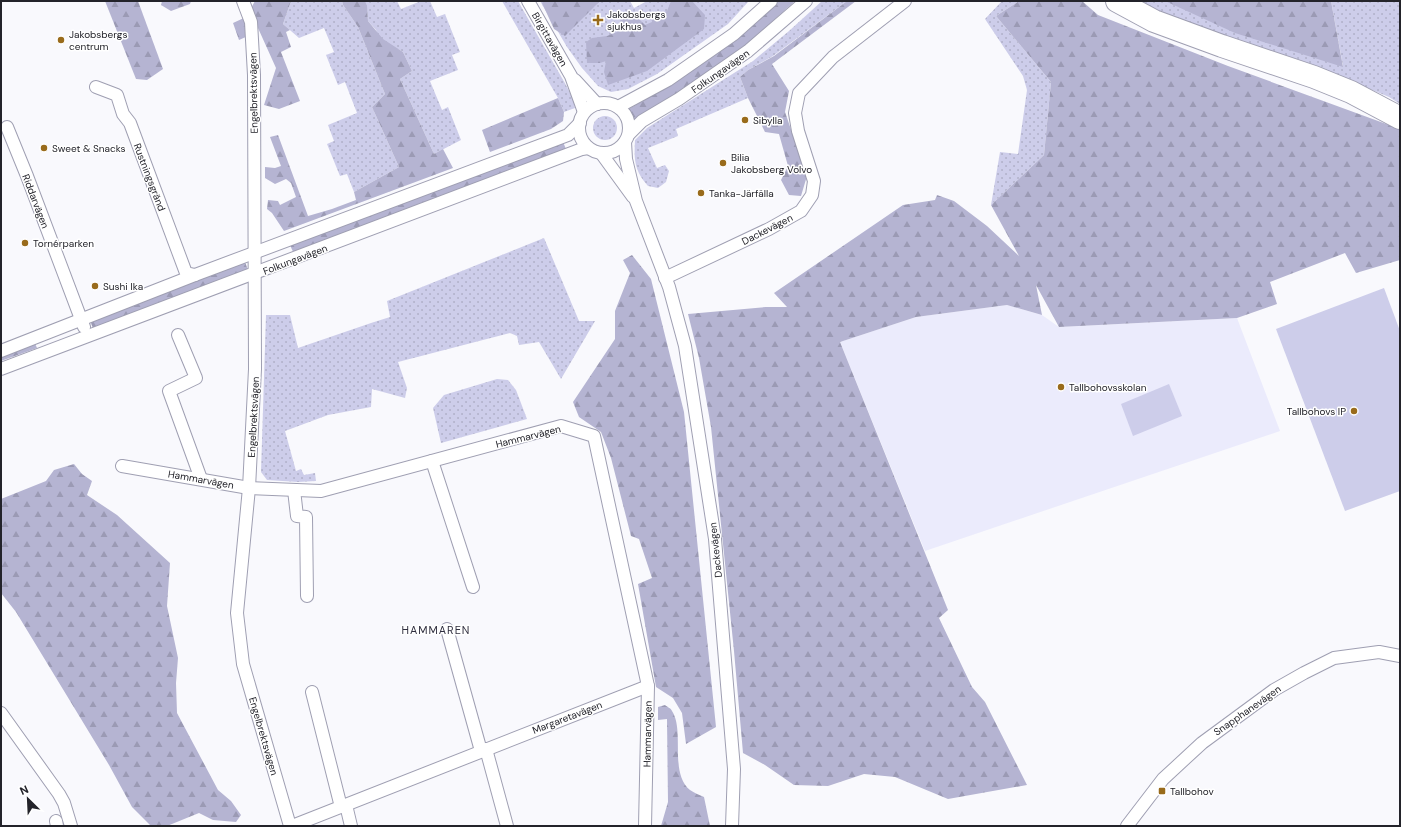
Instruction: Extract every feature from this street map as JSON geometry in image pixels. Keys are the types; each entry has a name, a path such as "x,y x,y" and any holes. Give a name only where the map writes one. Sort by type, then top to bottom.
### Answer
{"highway":[{"path":"1117,1 1154,21 1314,77 1351,92 1400,118"}],"street":[{"name":"Engelbrektsvägen","path":"243,1 250,16 252,28 254,83 255,369 249,488 237,613 243,664 291,826"},
{"name":"Birgittavägen","path":"528,1 571,76 597,104"},
{"path":"618,107 668,80 734,34 771,1"},
{"name":"Folkungavägen","path":"627,138 642,121 692,91 748,51 806,1"},
{"name":"Dackevägen","path":"665,278 769,229 801,211 812,195 814,182 798,131 795,113 799,93 833,57 905,1"},
{"name":"Birgittavägen","path":"571,76 582,118"},
{"name":"Rustningsgränd","path":"96,87 117,96 123,114 130,123 186,273 195,276"},
{"path":"609,103 618,107 628,119 629,128 627,138 610,153 601,153 588,148 580,137 582,118 589,108 597,104 609,103"},
{"name":"Folkungavägen","path":"1,351 568,135 582,118"},
{"name":"Riddarvägen","path":"6,127 27,176 88,337"},
{"name":"Dackevägen","path":"627,138 626,159 636,201 665,278 685,346 714,539 734,769 732,826"},
{"name":"Folkungavägen","path":"1,369 588,148"},
{"name":"Dackevägen","path":"601,153 636,201"},
{"path":"178,335 196,378 169,392 200,479"},
{"name":"Hammarvägen","path":"122,466 249,488 321,491 561,426 594,436 648,686 645,826"},
{"path":"432,461 473,587"},
{"path":"294,490 297,516 306,517 307,596"},
{"path":"446,628 507,826"},
{"name":"Snapphanevägen","path":"1127,826 1163,779 1202,743 1274,690 1334,658 1379,652 1400,656"},
{"name":"Margaretavägen","path":"291,826 648,686"},
{"path":"312,692 344,806 352,826"},
{"path":"1,713 59,794 64,803 71,826"}],"shaded area":[{"path":"291,1 342,1 343,5 358,27 385,94 372,107 399,167 354,192 347,174 340,176 327,144 334,141 328,125 357,113 345,82 338,85 326,55 334,52 324,28 299,38 283,24"},
{"path":"364,1 397,1 401,9 421,1 430,1 437,17 445,14 460,52 452,55 458,70 430,81 442,110 448,107 461,140 434,154 400,79 412,71 403,52 398,49 385,54 376,30 368,21 367,9"},
{"path":"502,1 518,1 566,85 573,99 575,108 564,112 558,98"},
{"path":"540,1 630,1 634,8 647,1 749,1 728,24 657,74 628,89 611,92 598,86 582,68 567,47"},
{"path":"822,1 847,1 773,56 748,70 740,77 748,98 676,129 678,136 648,148 657,168 665,165 669,171 666,182 658,188 648,186 637,170 635,140 647,128 753,61"},
{"path":"1002,1 1019,1 996,16 1051,82 1044,155 991,205 1000,152 1018,154 1027,90 1023,76 985,19"},
{"path":"1137,1 1167,1 1343,66 1331,1 1399,1 1400,104 1389,97 1305,62 1173,18"},
{"path":"605,116 610,117 616,123 616,133 610,139 605,140 600,139 594,133 593,128 594,123 600,117"},
{"path":"544,238 579,321 595,321 561,379 539,342 519,345 517,336 510,333 398,362 407,388 405,398 372,389 371,407 328,415 285,431 296,471 301,469 304,475 315,473 316,481 298,482 267,480 261,472 266,315 290,315 298,348 390,317 387,301"},
{"name":"Tallbohovs IP","path":"1384,288 1400,331 1400,491 1345,511 1276,329"},
{"name":"Tallbohovsskolan","path":"1007,305 1042,315 1059,327 1237,318 1280,431 925,551 840,342 916,317"},
{"path":"497,379 508,380 516,390 527,419 441,443 433,408 444,395"},
{"path":"1169,384 1182,416 1133,436 1121,404"}],"green space":[{"path":"105,1 138,1 163,69 147,80 136,79"},
{"path":"162,1 191,1 190,4 171,11 161,5"},
{"path":"255,1 291,1 283,24 290,30 286,32 291,47 281,52 300,101 279,109 264,105 276,68 258,28 253,25 248,36 239,40 233,23 246,17"},
{"path":"342,1 365,1 367,6 368,21 383,39 403,52 412,71 400,79 434,154 443,149 453,168 284,231 272,213 267,209 268,200 278,201 280,205 296,197 291,183 286,179 275,184 265,178 265,167 275,168 281,166 270,137 278,135 308,216 356,200 354,192 399,167 372,107 385,94 358,27 343,5"},
{"path":"544,1 600,1 565,36 554,29 542,3"},
{"path":"671,1 692,1 705,15 704,29 647,71 608,85 604,72 606,61 600,63 587,63 586,42 592,38 607,36 617,32 621,18 637,17 645,25 652,22 651,17 667,11"},
{"path":"779,1 795,1 719,67 633,122 627,110 684,76 725,48"},
{"path":"847,1 856,1 772,64 789,91 785,112 807,176 801,196 789,195 781,180 788,166 779,134 765,132 748,98 740,77 748,70 774,56"},
{"path":"1019,1 1082,1 1098,15 1228,66 1400,129 1400,260 1356,273 1345,253 1270,282 1277,304 1237,318 1059,327 1036,285 1042,315 1007,305 916,317 840,342 948,610 939,618 972,687 985,702 1027,785 948,799 895,777 864,774 828,786 794,785 765,765 743,753 711,427 699,358 688,314 766,307 787,307 774,293 903,205 935,200 937,195 954,201 987,226 1019,256 991,205 1044,155 1051,82 996,16"},
{"path":"1165,1 1331,1 1343,67 1235,33"},
{"path":"558,98 564,112 563,121 551,129 490,152 482,130"},
{"path":"563,142 566,149 294,254 290,245"},
{"path":"632,255 651,279 684,412 716,727 686,744 682,713 673,698 656,687 638,584 652,578 639,539 631,536 611,458 601,432 579,417 573,402 615,339 615,311 630,273 623,260"},
{"path":"245,262 248,270 93,328 90,321"},
{"path":"34,341 37,348 1,361 1,354"},
{"path":"74,464 82,474 92,481 87,495 117,515 170,563 167,606 178,658 176,683 177,713 218,790 231,801 241,815 236,822 213,820 199,813 167,826 151,826 132,807 109,765 16,612 1,593 1,499 46,481 54,470"},
{"path":"665,705 670,708 676,719 680,773 684,783 690,790 704,797 710,826 661,826 668,802 667,719 658,720 658,707"}],"place":[{"name":"Jakobsbergs sjukhus","path":"598,20"},
{"name":"Jakobsbergs centrum","path":"61,40"},
{"name":"Sibylla","path":"745,120"},
{"name":"Sweet & Snacks","path":"44,148"},
{"name":"Bilia Jakobsberg Volvo","path":"723,163"},
{"name":"Tanka-Järfälla","path":"701,193"},
{"name":"Tornérparken","path":"25,243"},
{"name":"Sushi Ika","path":"95,286"},
{"name":"Tallbohovsskolan","path":"1061,387"},
{"name":"Tallbohovs IP","path":"1354,411"},
{"name":"Tallbohov","path":"1162,791"}],"district":[{"name":"HAMMAREN","path":"436,630"}]}
